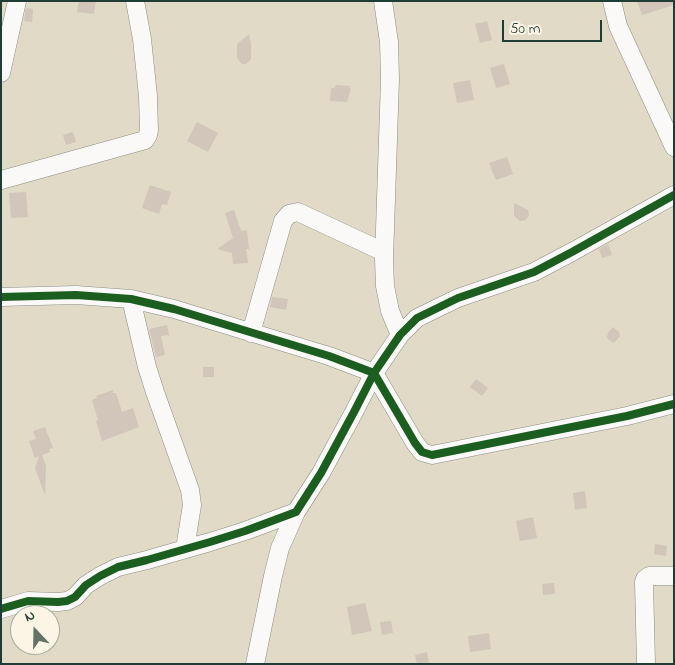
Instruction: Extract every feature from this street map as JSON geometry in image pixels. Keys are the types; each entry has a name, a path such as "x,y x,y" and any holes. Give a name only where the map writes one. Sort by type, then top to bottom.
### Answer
{"street":[{"path":"1,73 18,1"},
{"path":"1,180 144,140 148,135 148,96 142,39 135,1"},
{"path":"383,1 389,42 390,78 384,252 385,286 390,311 400,335"},
{"path":"612,1 618,26 672,139"},
{"path":"255,664 280,548 296,512 321,473 374,373 400,335 417,318 458,298 498,286 534,272 674,195"},
{"path":"251,333 282,221 289,214 298,212 384,252"},
{"path":"1,297 76,295 131,299 174,309 329,356 374,373 415,443 422,452 432,455 626,416 674,404"},
{"path":"131,299 147,367 190,490 192,505 185,549"},
{"path":"1,609 28,600 67,601 75,597 86,585 118,567 245,531 296,512"},
{"path":"646,664 644,582 649,576 674,576"}],"building":[{"path":"79,1 96,1 94,14 77,12"},
{"path":"637,1 674,1 674,5 642,15"},
{"path":"26,8 33,9 32,22 24,21"},
{"path":"487,21 492,40 480,43 475,24"},
{"path":"249,34 251,59 246,64 242,64 237,58 237,44"},
{"path":"504,64 510,84 496,88 490,68"},
{"path":"470,80 474,100 457,103 453,83"},
{"path":"336,85 350,86 349,88 351,89 347,102 330,101 331,88 335,88"},
{"path":"197,122 218,133 208,152 187,141"},
{"path":"73,132 76,142 66,145 63,135"},
{"path":"507,157 513,174 496,180 489,163"},
{"path":"150,185 171,192 167,205 162,204 159,214 142,208"},
{"path":"26,192 28,217 11,218 9,193"},
{"path":"514,203 528,210 529,215 526,220 520,221 516,218 514,215"},
{"path":"234,210 241,231 247,230 249,249 246,249 248,263 233,264 232,253 217,249 233,238 225,213"},
{"path":"608,244 612,255 602,258 599,249"},
{"path":"272,297 288,299 286,310 270,307"},
{"path":"167,325 169,335 161,336 165,355 156,357 149,329"},
{"path":"613,327 619,332 620,336 614,343 607,337"},
{"path":"203,367 214,367 214,377 203,377"},
{"path":"476,379 488,388 482,396 470,387"},
{"path":"113,390 113,393 116,393 122,412 133,408 139,427 102,441 92,400 97,398 96,396"},
{"path":"45,427 53,448 49,449 50,452 42,455 46,466 45,495 35,468 39,456 35,458 29,441 36,439 33,431"},
{"path":"585,491 587,508 575,510 573,493"},
{"path":"533,517 537,538 520,541 516,521"},
{"path":"655,544 667,546 666,556 654,554"},
{"path":"554,583 555,594 543,595 542,584"},
{"path":"365,603 372,631 352,635 347,607"},
{"path":"391,621 393,633 382,635 380,622"},
{"path":"489,633 491,649 470,652 468,636"},
{"path":"427,652 429,664 417,664 415,655"}],"cycle path":[{"path":"1,609 28,601 67,601 75,597 86,585 118,567 210,542 296,512 321,473 374,373 400,335 417,318 458,298 534,272 674,195"},
{"path":"1,297 76,295 131,299 174,309 329,356 374,373 415,443 422,452 432,455 627,416 674,404"}]}
